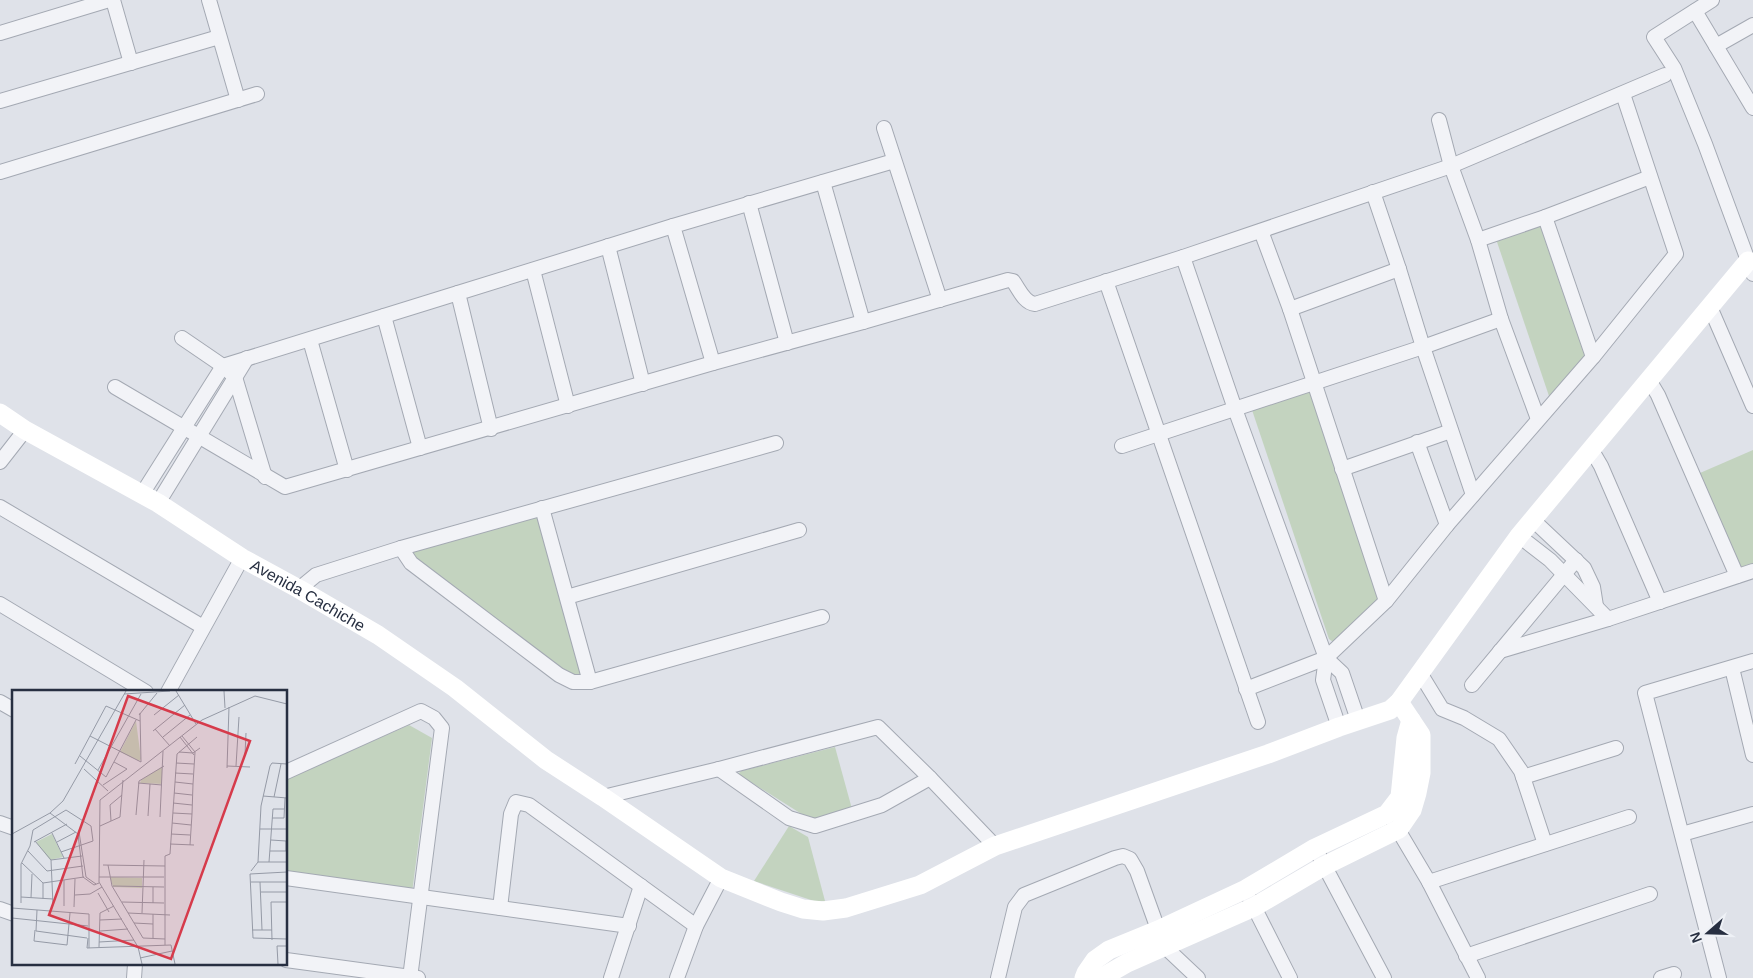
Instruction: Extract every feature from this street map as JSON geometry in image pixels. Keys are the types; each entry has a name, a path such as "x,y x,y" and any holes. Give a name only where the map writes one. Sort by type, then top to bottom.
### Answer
{"street":[{"path":"0,34 109,0"},
{"path":"113,0 131,62"},
{"path":"209,0 238,100"},
{"path":"1084,978 1095,960 1109,950 1161,938 1254,907 1324,866 1399,830 1412,810 1421,773 1421,735 1399,702 1519,536 1710,308 1751,265 1674,68 1654,37 1712,0"},
{"path":"1695,11 1753,108"},
{"path":"1716,46 1753,24"},
{"path":"0,101 220,37"},
{"path":"115,387 265,477 285,487 1008,280 1013,281 1026,301 1030,304 1035,304 1184,257 1451,166 1665,75"},
{"path":"0,172 257,94"},
{"path":"1246,689 1326,658 1386,601 1447,525 1593,357 1676,254 1623,94"},
{"path":"1439,120 1451,166 1478,240 1502,319 1538,419"},
{"path":"884,128 940,300"},
{"path":"150,499 184,428 223,366 673,226 894,161"},
{"path":"1478,240 1546,217 1650,177"},
{"path":"823,182 863,322"},
{"path":"1373,192 1473,495"},
{"path":"749,203 787,343"},
{"path":"1546,217 1593,357"},
{"path":"673,226 713,363"},
{"path":"1262,231 1386,601"},
{"path":"608,246 643,384"},
{"path":"1184,257 1235,409 1326,658 1342,673 1358,720"},
{"path":"1290,310 1399,269"},
{"path":"533,270 568,406"},
{"path":"1106,281 1258,722"},
{"path":"458,294 491,429"},
{"path":"1710,308 1753,406"},
{"path":"384,316 420,448"},
{"path":"1122,446 1423,347 1502,319"},
{"path":"182,338 223,366 235,377 265,477"},
{"path":"310,340 347,470"},
{"path":"150,499 199,436 248,358"},
{"path":"1649,380 1658,395 1737,576"},
{"name":"Avenida Cachiche","path":"0,412 25,430 150,499 242,558 299,588 378,635 455,688 546,760 721,878 803,909 831,910 846,908 920,885 996,846 1268,754 1390,710 1399,702"},
{"path":"0,462 25,430"},
{"path":"1342,469 1451,431"},
{"path":"1417,442 1447,525"},
{"path":"299,588 316,575 401,548 776,443"},
{"path":"1592,449 1660,602"},
{"path":"0,507 203,628"},
{"path":"542,508 590,682"},
{"path":"1533,520 1584,568 1593,587 1596,606"},
{"path":"567,597 799,530"},
{"path":"1519,536 1550,560 1608,620"},
{"path":"401,548 411,562 559,676 573,682 590,682 822,617"},
{"path":"169,690 242,558"},
{"path":"1472,685 1576,560"},
{"path":"1500,651 1608,620 1753,571"},
{"path":"0,604 143,690"},
{"path":"1326,658 1323,680 1339,727"},
{"path":"1720,978 1645,693 1753,661"},
{"path":"1732,668 1753,755"},
{"path":"1420,673 1442,709 1464,718 1499,739 1521,771 1545,844"},
{"path":"0,702 12,709"},
{"path":"288,771 421,711 434,718 442,728 419,896 413,978 288,960"},
{"path":"1101,978 1161,938 1315,848 1387,814 1400,797 1406,738 1411,720"},
{"path":"603,797 878,727 996,846"},
{"path":"1523,777 1616,748"},
{"path":"719,769 789,818 815,826 882,805 930,778"},
{"path":"500,908 511,814 516,802 529,805 696,926"},
{"path":"1387,814 1399,830 1429,882 1478,978"},
{"path":"1682,834 1753,814"},
{"path":"1429,882 1629,817"},
{"path":"0,823 12,827"},
{"path":"1315,848 1384,978"},
{"path":"998,978 1013,915 1019,900 1031,891 1123,856 1130,859 1134,865 1161,938 1198,978"},
{"path":"288,878 629,926"},
{"path":"677,978 696,926 721,878"},
{"path":"611,978 641,886"},
{"path":"1246,889 1290,978"},
{"path":"1466,956 1650,894"},
{"path":"0,909 12,913"}],"green space":[{"path":"1552,221 1595,352 1550,399 1496,239"},
{"path":"1320,389 1388,595 1336,644 1329,639 1252,410"},
{"path":"1753,450 1753,565 1741,569 1700,473"},
{"path":"538,515 584,671 579,677 561,671 414,559 413,550"},
{"path":"409,725 432,738 412,893 288,875 288,778"},
{"path":"835,747 852,809 811,820 738,774 741,771"},
{"path":"789,826 808,837 825,901 814,901 754,881"}]}
